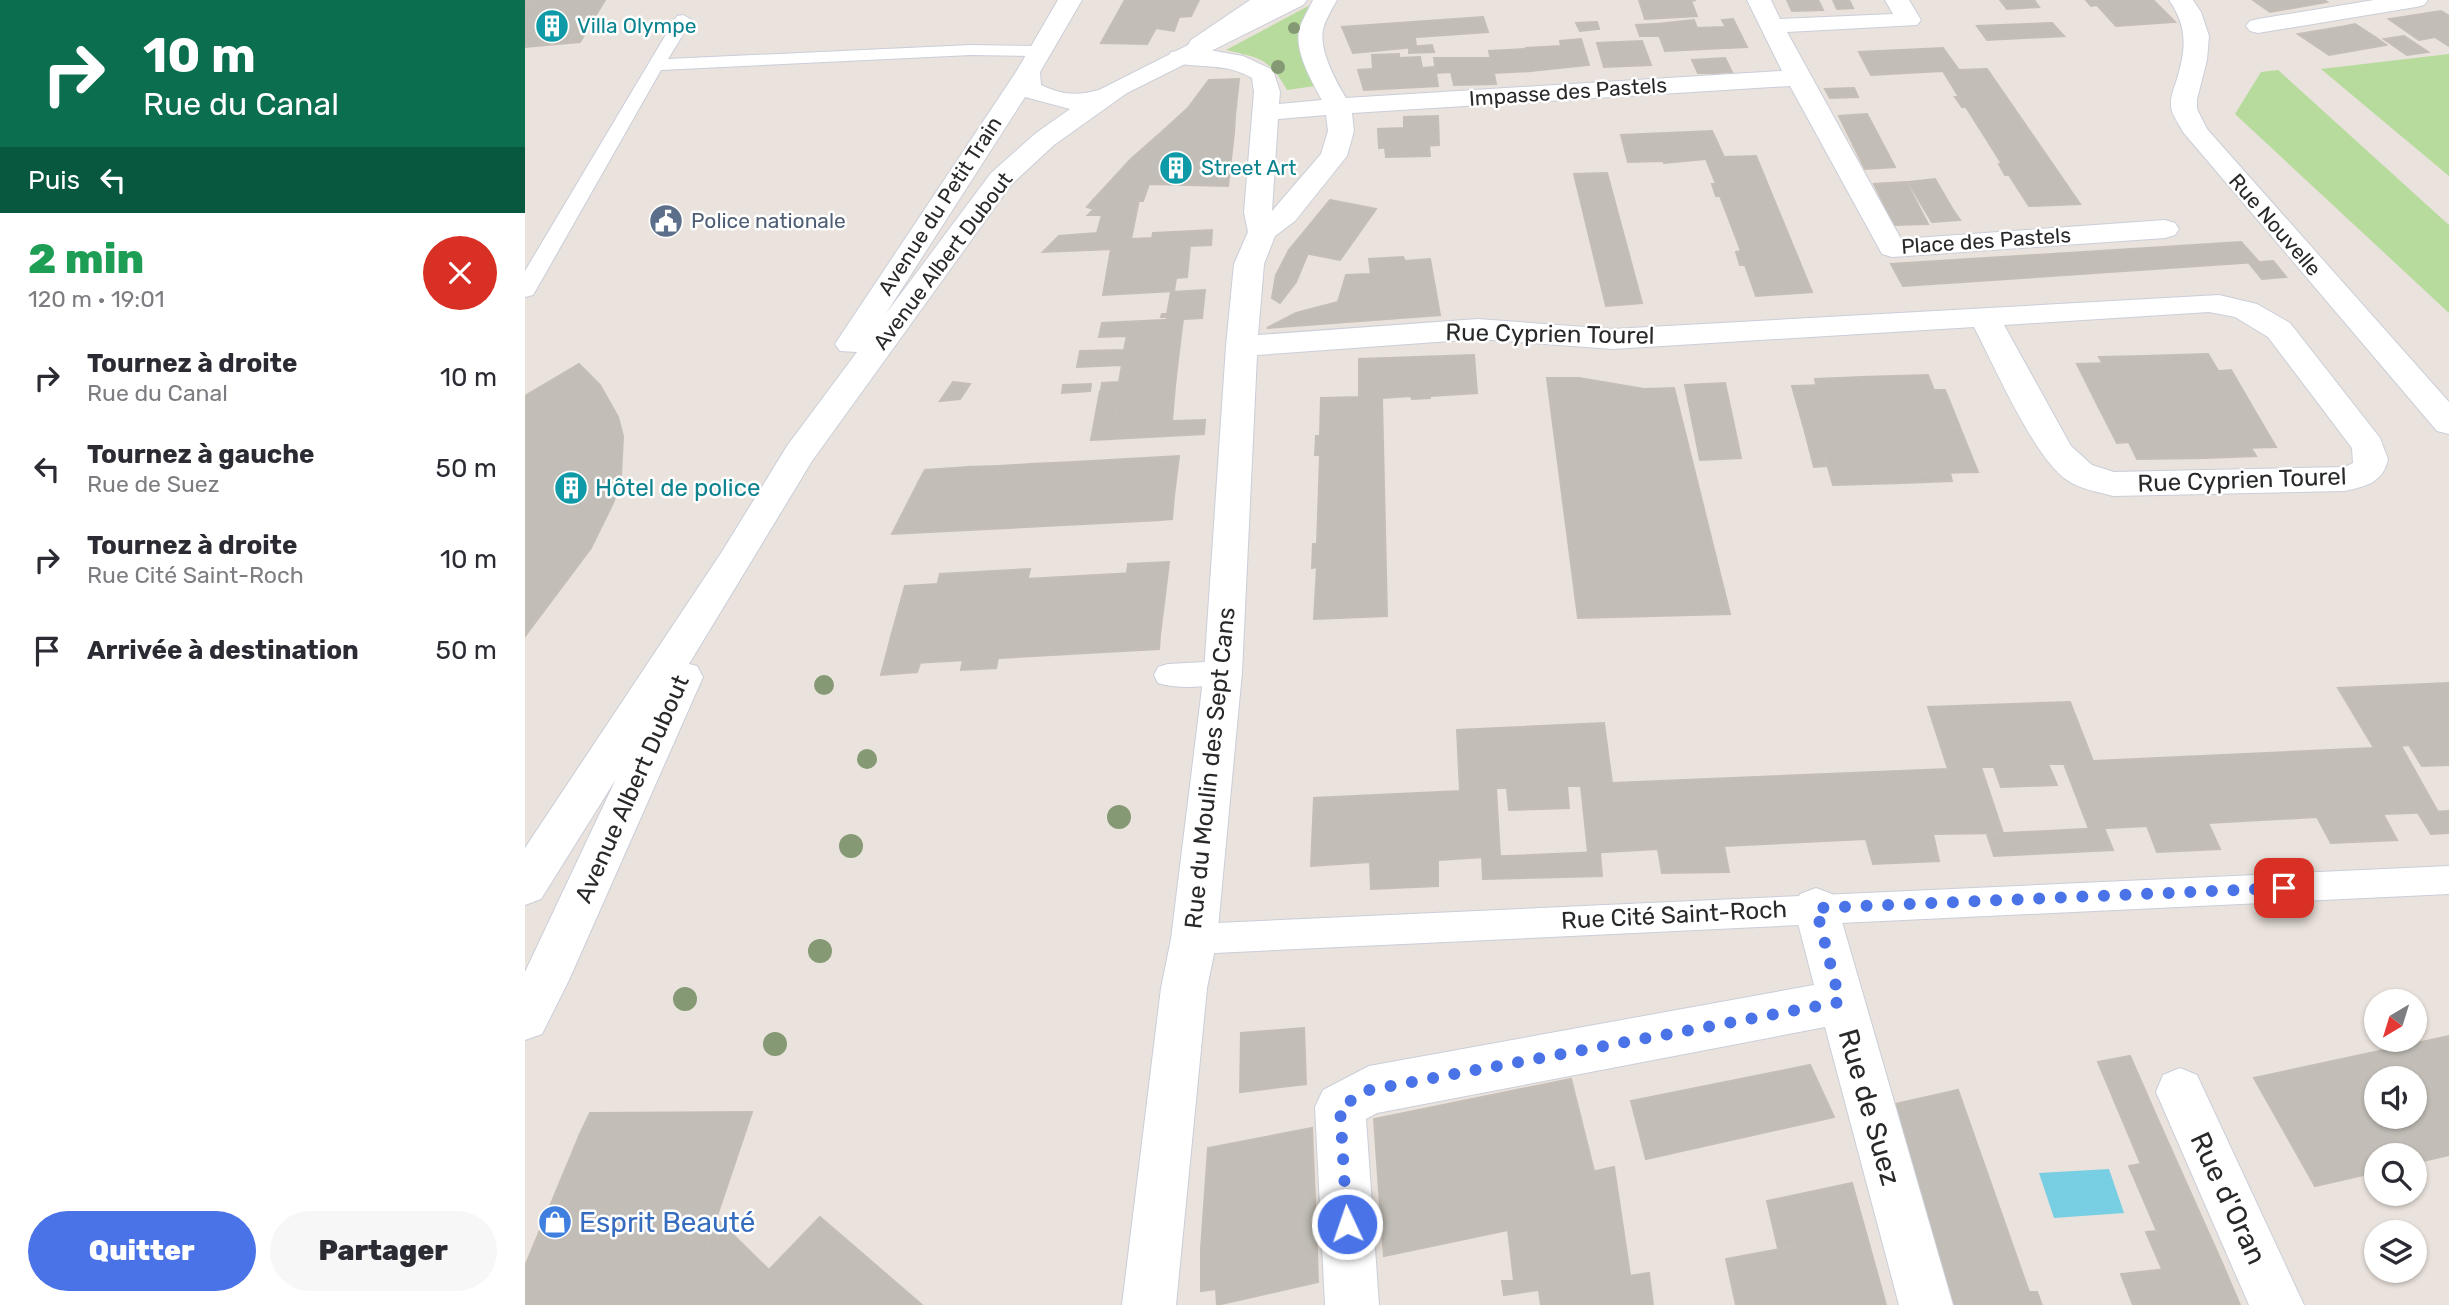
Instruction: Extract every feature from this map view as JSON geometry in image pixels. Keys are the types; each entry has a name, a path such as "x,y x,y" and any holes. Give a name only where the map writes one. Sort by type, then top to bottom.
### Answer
{"street":[{"name":"Avenue du Petit Train","path":"799,454 835,370 1034,61 1070,0"},
{"path":"1189,52 1265,0"},
{"name":"Avenue Albert Dubout","path":"525,885 736,559 799,454 1001,179 1045,139 1118,88 1295,0"},
{"name":"Rue du Moulin des Sept Cans","path":"1149,1305 1184,988 1194,939 1223,672 1249,264 1262,232 1285,215 1333,156 1341,131 1338,106 1324,81 1311,31 1325,0"},
{"name":"Place des Pastels","path":"1759,0 1797,78 1892,248 2165,229"},
{"path":"1771,26 1909,20 1897,0"},
{"name":"Rue Nouvelle","path":"2181,0 2192,13 2199,38 2184,99 2184,109 2196,132 2449,423"},
{"path":"2258,26 2377,3 2416,0"},
{"name":"Rue du Moulin des Sept Cans","path":"1189,52 1253,67 1264,75 1267,92 1258,212 1262,232"},
{"path":"1034,61 1029,89 1042,97 1063,101 1100,99 1118,88"},
{"name":"Impasse des Pastels","path":"1338,106 1797,78"},
{"path":"1265,113 1338,106"},
{"name":"Rue Cyprien Tourel","path":"1242,345 1478,329 1613,339 2209,303 2245,309 2279,330 2368,446 2371,459 2368,468 2359,476 2345,480 2113,484 2097,480 2080,473 2057,453 1984,317"},
{"name":"Avenue Albert Dubout","path":"525,1018 553,965 736,559"},
{"name":"Rue de Suez","path":"1816,908 1926,1305"},
{"path":"1352,1305 1340,1107 1369,1090 1840,1002"},
{"name":"Rue d'Oran","path":"2180,1092 2277,1305"}],"lane":[{"path":"525,290 683,20"},
{"path":"655,65 971,50 1034,61"},
{"path":"1168,675 1223,672"},
{"name":"Rue Cité Saint-Roch","path":"1194,939 2449,880"}],"green space":[{"path":"1312,4 1315,86 1287,90 1275,71 1263,61 1226,50"},
{"path":"2449,54 2449,176 2321,69"},
{"path":"2278,70 2449,225 2449,313 2235,114 2261,72"}],"water":[{"path":"2109,1169 2124,1213 2054,1218 2039,1173"}],"building":[{"path":"525,0 586,0 550,2 547,7 530,8 534,3 525,4"},
{"name":"Villa Olympe","path":"594,0 568,43 525,47 525,4 534,3 530,8 547,7 550,2"},
{"path":"594,0 605,0 594,18 587,18 579,30 587,30 580,42 568,43"},
{"path":"1125,0 1199,0 1191,16 1179,17 1174,31 1156,28 1147,44 1101,43"},
{"path":"1639,0 1696,0 1691,1 1697,16 1645,19"},
{"path":"1787,0 1818,0 1823,10 1792,11"},
{"path":"1833,0 1849,0 1853,8 1837,9"},
{"path":"2000,0 2034,0 2039,7 2007,9"},
{"path":"2086,0 2153,0 2175,22 2116,26 2097,5 2091,6"},
{"path":"2253,0 2324,0 2327,2 2270,12"},
{"path":"2441,11 2449,16 2449,46 2435,37 2419,40 2389,19"},
{"path":"1483,17 1488,32 1402,38 1404,48 1353,53 1342,27"},
{"path":"1733,19 1747,47 1705,49 1697,28 1726,27 1722,20"},
{"path":"1694,20 1705,49 1665,51 1655,24"},
{"path":"1597,22 1599,29 1580,31 1576,23"},
{"path":"2052,23 2064,36 1987,40 1977,26"},
{"path":"1655,24 1660,36 1640,36 1636,25"},
{"path":"2355,24 2375,37 2366,39 2346,26"},
{"path":"2346,26 2366,39 2375,37 2386,45 2329,55 2298,34"},
{"path":"2404,36 2428,52 2407,55 2384,39"},
{"path":"1415,37 1416,47 1404,48 1402,38"},
{"path":"1581,39 1589,65 1531,71 1526,48 1561,46 1560,41"},
{"path":"1642,41 1651,65 1604,67 1597,43"},
{"path":"1432,45 1434,52 1409,53 1409,47"},
{"path":"1943,48 1959,70 1987,69 2080,204 2029,206 2009,175 2005,175 1999,164 2002,164 1966,107 1962,107 1955,97 1959,97 1943,71 1871,75 1859,52"},
{"path":"1526,49 1531,71 1494,73 1489,51"},
{"path":"1399,54 1399,58 1420,57 1422,68 1435,67 1438,86 1364,90 1358,70 1373,69 1372,55"},
{"path":"1434,58 1491,58 1496,84 1454,85 1451,72 1436,73"},
{"path":"1725,58 1732,72 1715,73 1710,59"},
{"path":"1710,59 1715,73 1698,73 1692,60"},
{"path":"1239,79 1236,107 1188,108 1209,80"},
{"path":"1854,88 1858,97 1830,98 1825,89"},
{"path":"1236,107 1235,115 1195,114 1196,108"},
{"path":"1188,108 1196,108 1195,114 1235,115 1234,133 1165,129"},
{"path":"1867,114 1895,167 1865,169 1839,116"},
{"path":"1438,116 1439,145 1379,148 1378,129 1404,128 1404,117"},
{"name":"Street Art","path":"1165,129 1234,133 1228,186 1149,184 1143,201 1094,199 1131,159"},
{"path":"1712,131 1724,157 1756,156 1812,292 1756,296 1745,265 1740,265 1736,252 1741,251 1720,196 1716,196 1712,184 1716,184 1706,159 1664,163 1628,162 1621,135"},
{"path":"1429,146 1430,156 1386,157 1385,148"},
{"path":"1607,173 1642,303 1606,306 1574,174"},
{"path":"1935,179 1960,220 1932,222 1908,182"},
{"path":"1906,182 1928,224 1894,225 1874,184"},
{"path":"1094,199 1139,200 1131,239 1152,238 1153,233 1212,230 1211,245 1043,252 1059,236 1097,233 1102,215 1088,215 1094,209 1087,207"},
{"path":"1330,200 1376,209 1340,260 1289,250"},
{"path":"2241,242 2259,262 1903,286 1891,264"},
{"path":"1190,245 1187,277 1176,278 1174,291 1103,295 1111,249"},
{"path":"1289,250 1308,253 1296,282 1280,303 1272,298 1276,275"},
{"path":"1403,257 1405,261 1430,259 1440,315 1267,328 1296,313 1338,302 1346,275 1371,274 1369,259"},
{"path":"2273,261 2286,277 2262,279 2249,263"},
{"path":"1205,290 1202,318 1167,320 1167,317 1161,317 1162,314 1167,314 1171,292"},
{"path":"1183,319 1179,351 1079,357 1080,351 1124,350 1127,336 1099,337 1102,323"},
{"path":"1179,351 1175,386 1101,391 1102,383 1119,382 1122,365 1077,367 1079,357"},
{"path":"2208,354 2237,402 2249,401 2276,447 2200,449 2205,458 2137,459 2112,407 2099,408 2077,364 2150,362 2146,356"},
{"path":"1474,355 1477,393 1412,399 1411,396 1382,398 1387,616 1314,619 1317,567 1312,568 1313,544 1317,544 1320,455 1315,455 1316,436 1320,436 1321,398 1359,397 1359,359"},
{"path":"2146,356 2150,362 2103,364 2099,357"},
{"name":"Hôtel de police","path":"579,364 600,385 618,417 623,436 621,475 614,501 591,548 525,636 525,396"},
{"path":"2231,370 2249,401 2237,402 2219,371"},
{"path":"1928,375 1948,426 1959,425 1978,472 1899,474 1902,483 1833,485 1818,432 1805,432 1792,386 1864,384 1862,377"},
{"path":"1862,377 1864,384 1816,385 1815,379"},
{"path":"1547,378 1579,378 1644,389 1674,388 1730,614 1578,618"},
{"path":"953,382 970,384 960,399 940,401"},
{"path":"1725,383 1741,458 1700,460 1685,385"},
{"path":"1091,384 1090,391 1062,393 1063,385"},
{"path":"1175,386 1172,421 1205,420 1204,434 1112,439 1119,390"},
{"path":"1119,390 1112,439 1091,440 1100,391"},
{"path":"1934,390 1945,390 1959,425 1948,426"},
{"path":"2112,407 2129,442 2117,443 2099,408"},
{"path":"1805,432 1818,432 1826,466 1814,467"},
{"path":"2251,448 2256,456 2205,458 2200,449"},
{"path":"1179,456 1174,496 1157,497 1156,507 1162,507 1161,520 892,534 919,481 965,479 968,467 999,466 996,477 1073,473 1074,462"},
{"path":"1074,462 1073,473 1027,475 1030,464"},
{"path":"1030,464 1027,475 996,477 999,466"},
{"path":"968,467 965,479 919,481 925,470"},
{"path":"1950,473 1952,481 1902,483 1899,474"},
{"path":"1174,496 1172,519 1161,520 1162,507 1156,507 1157,497"},
{"path":"1169,562 1168,571 1127,573 1128,564"},
{"path":"1030,569 1026,585 936,590 940,574"},
{"path":"1168,571 1160,635 1071,641 1069,654 916,663 923,631 892,633 905,586 937,584 936,590 1026,585 1027,579"},
{"path":"923,631 916,663 920,663 917,672 881,675 892,633"},
{"path":"1160,635 1159,649 1069,654 1071,641"},
{"path":"998,658 996,668 961,670 963,660"},
{"path":"2449,683 2449,765 2422,766 2409,745 2401,746 2438,812 2383,814 2397,840 2331,843 2317,817 2208,823 2220,849 2157,852 2147,826 2089,829 2064,764 2048,764 2057,785 2001,787 1994,767 1981,767 2003,833 1933,834 1939,861 1873,864 1866,839 1724,846 1729,872 1662,873 1658,849 1588,853 1581,786 1567,786 1569,808 1509,810 1507,788 1496,788 1500,856 1438,860 1438,886 1371,889 1370,862 1311,866 1314,798 1460,791 1457,730 1604,723 1612,783 1948,769 1928,707 2070,702 2093,761 2374,748 2338,688"},
{"path":"2449,811 2449,833 2431,834 2418,813"},
{"path":"2104,828 2113,850 1994,856 1987,834"},
{"path":"1600,852 1602,876 1483,879 1482,857"},
{"path":"1304,1028 1306,1084 1240,1092 1241,1033"},
{"path":"2449,1036 2449,1155 2427,1160 2427,1143 2364,1143 2364,1175 2315,1186 2254,1078 2375,1052 2427,1052 2427,1041"},
{"path":"2130,1056 2222,1263 2162,1269 2146,1232 2157,1231 2129,1166 2141,1164 2098,1062"},
{"path":"1810,1065 1834,1117 1646,1159 1631,1101"},
{"path":"1571,1079 1594,1171 1381,1219 1374,1119"},
{"path":"1958,1090 2029,1292 1952,1300 1891,1105"},
{"path":"752,1112 687,1305 668,1305 726,1134 580,1134 590,1113"},
{"path":"1312,1128 1316,1222 1201,1249 1208,1148"},
{"path":"580,1134 726,1134 668,1305 525,1305 525,1266"},
{"path":"1614,1167 1630,1275 1565,1286 1551,1181"},
{"path":"1551,1181 1565,1286 1504,1295 1502,1281 1514,1281 1508,1230 1384,1256 1381,1219"},
{"path":"1852,1183 1866,1233 1778,1248 1767,1201"},
{"path":"820,1217 922,1305 687,1305 717,1219 769,1270"},
{"path":"1316,1222 1318,1282 1217,1305 1216,1289 1201,1291 1201,1249"},
{"path":"1866,1233 1886,1305 1736,1305 1726,1259"},
{"path":"2222,1263 2240,1305 2133,1305 2121,1274"},
{"path":"1649,1273 1653,1305 1568,1305 1565,1286"},
{"path":"1565,1286 1568,1305 1541,1305 1539,1291"},
{"path":"2037,1292 2042,1305 1954,1305 1952,1300"}],"place":[{"name":"Villa Olympe","path":"552,26"},
{"name":"Street Art","path":"1176,168"},
{"name":"Police nationale","path":"666,221"},
{"name":"Hôtel de police","path":"571,488"},
{"name":"Esprit Beauté","path":"555,1222"}],"route":[{"path":"1347,1224 1340,1107 1369,1090 1840,1002 1816,908 2284,888"}]}
